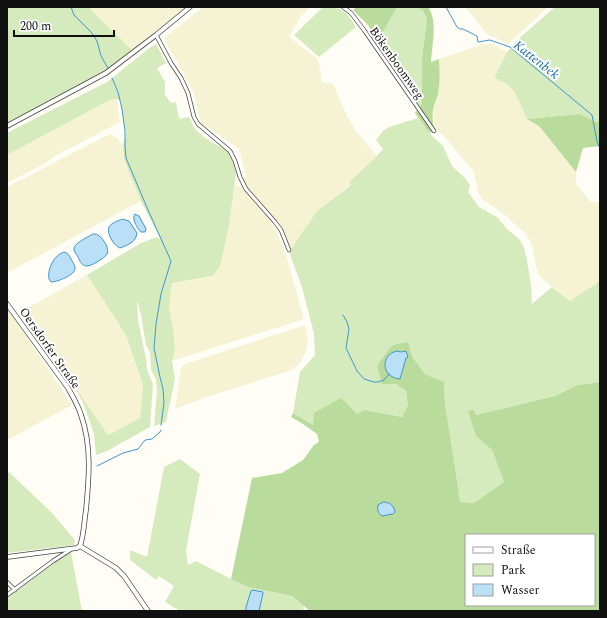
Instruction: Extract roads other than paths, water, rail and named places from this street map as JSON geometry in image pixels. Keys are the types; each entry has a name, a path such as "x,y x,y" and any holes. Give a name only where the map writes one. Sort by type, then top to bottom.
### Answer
{"street":[{"path":"7,126 106,73 190,7"},
{"name":"Bökenboomweg","path":"343,7 351,13 364,30 434,131"},
{"path":"156,35 188,93 194,117 198,124 230,151 246,189 275,222 289,250"},
{"name":"Oersdorfer Straße","path":"7,304 68,388 81,415 87,438 89,477 83,533 80,546"},
{"path":"7,557 80,546 116,568 124,576 148,611"},
{"path":"7,595 72,548"},
{"path":"7,582 15,590"}],"water":[{"path":"135,214 139,216 146,229 145,232 141,232 137,226 134,220"},
{"path":"122,219 129,221 137,233 133,241 120,248 115,245 111,239 108,230 111,224"},
{"path":"93,234 97,234 102,239 106,244 108,252 101,260 86,266 81,263 74,249 79,242"},
{"path":"64,252 70,256 75,266 75,271 66,278 51,282 49,279 50,267 54,259"},
{"path":"397,351 406,351 408,357 406,358 400,379 389,374 385,365 388,356"},
{"path":"383,502 393,506 395,512 393,514 382,516 380,514 378,505"},
{"path":"252,590 263,592 259,611 246,610"}],"waterway":[{"path":"71,7 74,15 91,32 97,41 101,56 108,68"},
{"name":"Kattenbek","path":"446,7 457,27 477,36 478,42 490,40 510,47 592,115 600,149"},
{"path":"112,78 118,92 122,109 125,131 126,158 171,261 161,294 154,348 163,389 164,403 161,425"},
{"path":"343,315 349,329 346,348 357,371 364,379 374,382 384,380 389,374"},
{"path":"97,466 123,453 138,449 145,440 152,439 161,430"}]}
